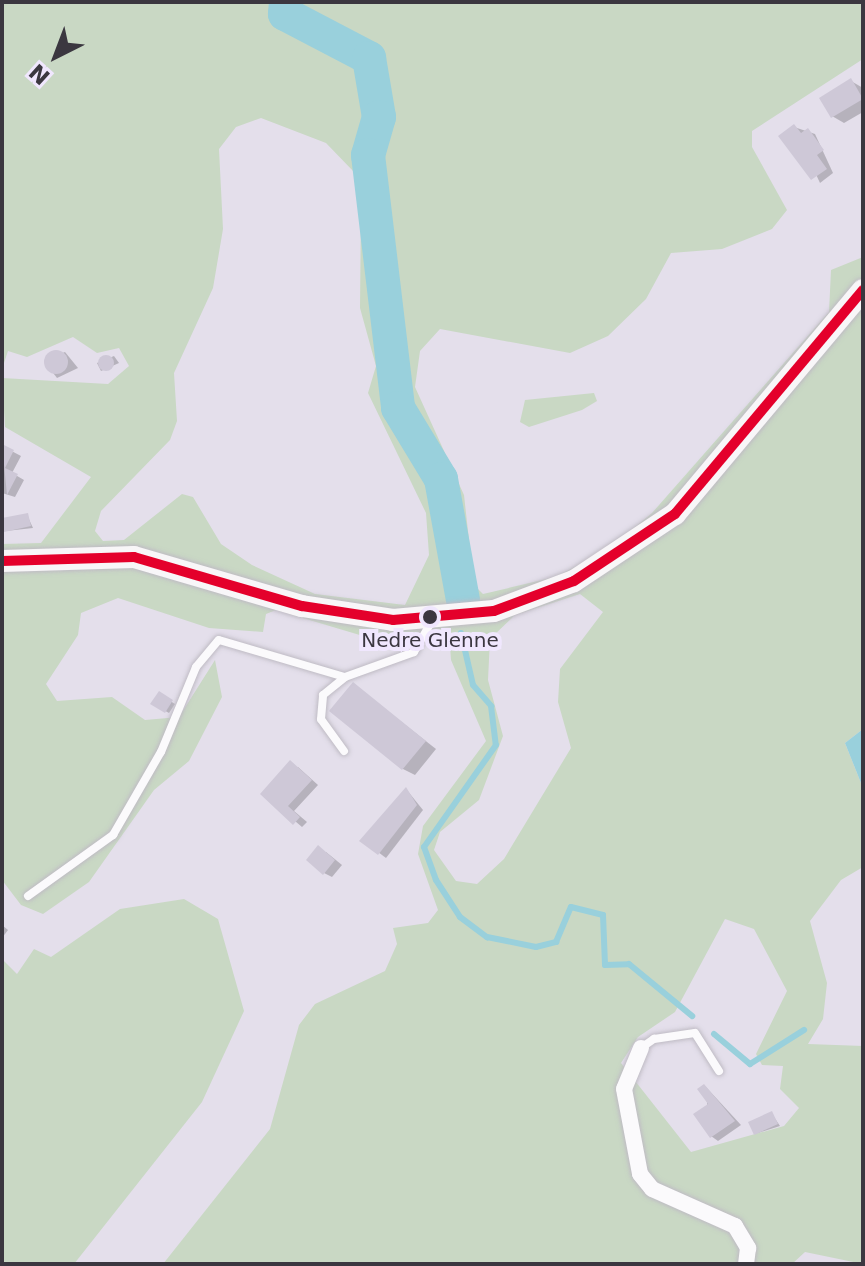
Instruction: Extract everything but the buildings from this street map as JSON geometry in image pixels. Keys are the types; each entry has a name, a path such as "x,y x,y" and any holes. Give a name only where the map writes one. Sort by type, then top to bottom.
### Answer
{"main road":[{"path":"2,561 134,557 324,611 432,621 541,595 646,537 735,451 863,290"}],"street":[{"path":"641,1048 624,1089 640,1174 652,1189 735,1226 748,1248 746,1264"}],"lane":[{"path":"344,751 319,710 323,695 345,677 414,652 429,637 432,621"},
{"path":"28,896 113,835 161,752 196,667 219,640 345,677"},
{"path":"641,1048 654,1039 695,1033 719,1071"}],"green space":[{"path":"2,2 863,2 863,59 752,131 752,147 787,210 772,229 722,249 671,253 646,299 608,336 570,353 440,329 420,351 415,387 464,495 474,585 483,594 555,577 606,551 652,513 829,312 831,270 863,257 863,729 845,743 863,788 863,867 841,880 810,921 827,983 823,1019 808,1044 863,1046 863,1264 805,1252 792,1264 163,1264 270,1129 299,1025 315,1004 385,971 397,944 393,928 428,923 438,910 418,854 423,826 486,741 451,660 449,631 363,636 276,610 266,614 263,632 209,628 118,598 81,613 78,635 46,684 57,701 112,697 145,720 179,717 215,660 222,697 189,761 154,790 89,882 43,914 21,905 2,880 2,544 41,543 91,477 5,427 2,378 108,384 129,366 119,348 97,353 73,337 27,357 8,351 2,369","holes":["261,118 326,143 354,172 361,205 360,308 376,366 368,393 426,513 429,555 405,605 315,594 252,565 221,544 193,497 182,494 124,540 103,541 95,531 101,511 170,440 177,421 174,373 213,288 223,229 219,149 236,127","580,594 603,612 560,669 558,702 571,748 504,859 477,884 456,881 434,850 440,832 479,800 503,736 488,680 490,639 515,615","725,919 754,929 787,991 756,1054 762,1065 783,1066 780,1089 799,1108 784,1126 691,1152 621,1063 638,1037 675,1012"]},
{"path":"594,393 597,401 582,410 529,427 520,422 525,400"},
{"path":"184,899 218,919 244,1011 202,1102 74,1264 2,1264 2,959 17,974 34,949 51,957 120,909"}],"water":[{"path":"863,729 863,788 845,743"}],"waterway":[{"path":"286,2 285,14 369,58 379,117 368,155 398,408 441,479 463,600"},
{"path":"461,633 473,685 491,706 496,745 424,847 436,880 460,917 487,937 536,947 556,942 571,907 603,915 605,965 629,964 692,1016"},
{"path":"714,1034 750,1064 804,1030"}],"transit line":[{"path":"2,561 134,557 302,606 393,620 494,611 574,581 675,514 863,290"}],"place":[{"name":"Nedre Glenne","path":"430,617"}]}
